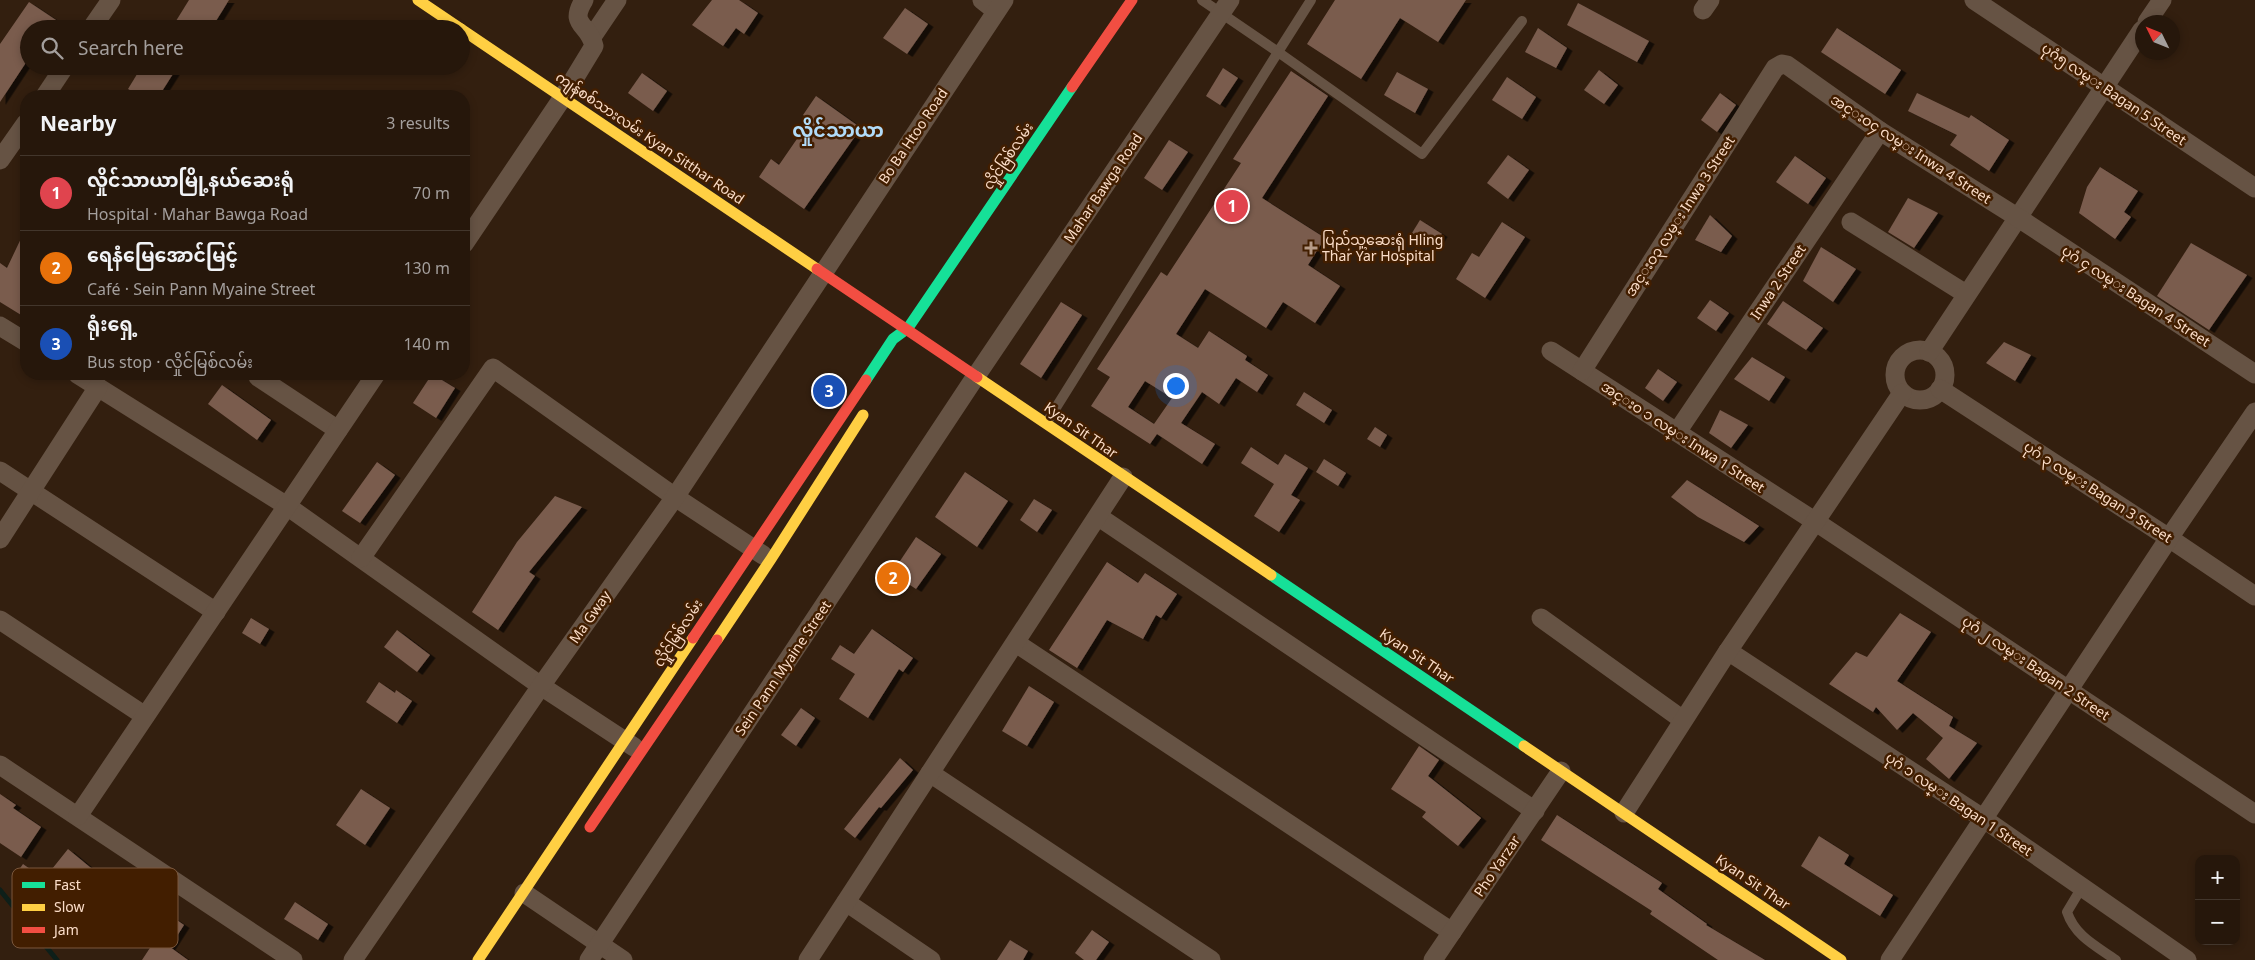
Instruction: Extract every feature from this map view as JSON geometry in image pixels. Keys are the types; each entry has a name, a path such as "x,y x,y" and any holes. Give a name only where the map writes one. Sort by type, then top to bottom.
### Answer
{"main road":[{"name":"လှိုင်မြစ်လမ်း","path":"478,960 535,900 625,742 752,548 893,339 908,328 1132,0"},
{"name":"ကျန်စစ်သားလမ်း Kyan Sitthar Road","path":"430,3 450,20"},
{"name":"ကျန်စစ်သားလမ်း Kyan Sitthar Road","path":"470,35 908,328"},
{"path":"907,343 908,328"},
{"name":"Kyan Sit Thar","path":"908,328 1124,477 1841,960"},
{"path":"582,839 643,752 771,560 867,409"}],"street":[{"path":"470,235 594,46 592,37 578,19 577,11 584,0"},
{"path":"592,37 617,0"},
{"name":"ပုဂံ၅ လမ္း Bagan 5 Street","path":"1974,0 2255,188"},
{"path":"2152,15 2162,0"},
{"path":"96,20 105,2"},
{"name":"Bo Ba Htoo Road","path":"823,272 994,4"},
{"name":"Mahar Bawga Road","path":"976,376 1225,7"},
{"path":"1929,352 2135,41"},
{"name":"အင္းဝ၄ လမ္း Inwa 4 Street","path":"1782,64 1787,64 1880,131 2017,217"},
{"name":"အင္းဝ၃ လမ္း Inwa 3 Street","path":"1582,371 1775,68 1782,64"},
{"path":"48,90 59,75"},
{"name":"Inwa 2 Street","path":"1677,432 1880,131"},
{"path":"0,160 20,132"},
{"name":"ပုဂံ ၄ လမ္း Bagan 4 Street","path":"2017,217 2255,374"},
{"path":"1852,222 1966,294"},
{"name":"Ma Gway","path":"353,960 541,686 675,497 823,272"},
{"path":"0,326 20,338"},
{"name":"အင္းဝ ၁ လမ္း Inwa 1 Street","path":"1550,351 1816,522"},
{"path":"1912,351 1929,352 1937,357 1942,364 1944,381 1940,389 1934,395 1918,400 1902,393 1895,378 1899,361 1912,351"},
{"path":"361,558 493,368 675,497 771,560"},
{"name":"Sein Pann Myaine Street","path":"589,960 976,376"},
{"path":"87,380 287,506 541,686 643,752"},
{"path":"261,380 338,430"},
{"path":"78,816 372,380"},
{"path":"0,539 98,387"},
{"name":"ပုဂံ ၃ လမ္း Bagan 3 Street","path":"1940,389 2255,596"},
{"path":"1624,813 1728,651 1902,393"},
{"path":"1890,960 2169,538 2255,412"},
{"path":"0,471 216,612"},
{"path":"808,960 1124,477"},
{"path":"1099,517 1535,811"},
{"name":"ပုဂံ ၂ လမ္း Bagan 2 Street","path":"1816,522 2255,814"},
{"path":"1541,618 1683,720"},
{"path":"0,620 145,716"},
{"path":"1016,643 1452,932"},
{"name":"ပုဂံ ၁ လမ္း Bagan 1 Street","path":"1728,651 1984,819 2187,960"},
{"path":"0,765 156,868"},
{"name":"Pho Yarzar","path":"1438,958 1452,932 1561,771"},
{"path":"930,773 1211,960"},
{"path":"178,883 293,960"},
{"path":"535,900 623,960"},
{"path":"846,902 931,960"}],"lane":[{"path":"1202,0 1225,7 1278,52 1422,154 1522,21"},
{"path":"1047,423 1311,0"},
{"path":"2082,887 2067,912 2071,924 2081,936 2116,960"}],"building":[{"path":"189,0 229,0 217,20 177,20"},
{"path":"712,0 739,0 758,13 744,34 736,28 723,46 692,25"},
{"path":"1335,0 1466,0 1438,42 1400,18 1361,79 1307,44"},
{"path":"29,2 56,20 20,20 20,72 0,102 0,44"},
{"path":"1578,3 1649,41 1637,62 1567,25"},
{"path":"905,8 928,24 907,54 883,38"},
{"path":"1538,28 1567,48 1556,68 1525,52"},
{"path":"1837,28 1901,70 1885,94 1821,52"},
{"path":"1223,68 1238,78 1220,105 1206,96"},
{"path":"1599,70 1618,85 1604,104 1584,90"},
{"path":"1291,71 1328,96 1262,198 1325,238 1308,265 1340,286 1315,323 1283,302 1266,328 1205,289 1176,334 1198,348 1209,331 1247,356 1245,360 1268,375 1257,392 1236,378 1219,404 1202,392 1181,423 1215,444 1202,464 1157,434 1150,444 1091,406 1110,377 1097,369 1161,272 1167,276 1241,163 1233,159","holes":["1145,381 1172,398 1154,424 1128,407"]},
{"path":"1397,72 1428,89 1415,113 1384,95"},
{"path":"642,73 667,91 653,111 628,93"},
{"path":"137,75 172,75 163,90 128,89"},
{"path":"1507,77 1536,97 1522,119 1492,100"},
{"path":"1720,93 1736,105 1717,132 1701,120"},
{"path":"1917,93 1969,118 1971,115 2009,140 1989,171 1950,145 1957,135 1908,111"},
{"path":"816,96 861,128 804,209 759,177 771,159 779,165 810,120 803,115"},
{"path":"1169,140 1188,152 1162,190 1144,178"},
{"path":"1508,155 1529,170 1508,199 1487,183"},
{"path":"1795,156 1826,178 1808,204 1776,182"},
{"path":"2100,167 2138,191 2124,212 2131,217 2115,239 2079,213 2087,187"},
{"path":"1908,198 1938,213 1914,248 1888,232"},
{"path":"1710,215 1732,236 1721,252 1695,240"},
{"path":"1420,220 1442,234 1434,247 1412,233"},
{"path":"1502,222 1525,237 1485,298 1456,279 1472,253 1479,257"},
{"path":"20,241 20,314 0,302 0,263 7,268"},
{"path":"2191,243 2247,275 2209,330 2157,296"},
{"path":"1821,247 1856,269 1833,302 1803,281"},
{"path":"1710,300 1729,313 1716,331 1697,318"},
{"path":"1783,301 1823,328 1806,350 1767,324"},
{"path":"1061,302 1082,315 1041,378 1020,364"},
{"path":"2004,342 2031,355 2015,381 1986,363"},
{"path":"1752,357 1785,377 1769,401 1734,379"},
{"path":"1658,369 1677,382 1663,401 1645,388"},
{"path":"428,380 442,380 455,388 436,418 413,403"},
{"path":"222,385 271,420 257,440 208,404"},
{"path":"1304,392 1332,410 1324,423 1296,405"},
{"path":"1720,410 1748,425 1731,448 1709,433"},
{"path":"1375,427 1387,435 1380,447 1367,439"},
{"path":"1251,447 1278,465 1285,454 1308,468 1291,495 1300,500 1279,532 1254,516 1274,484 1241,463"},
{"path":"1324,459 1346,473 1338,486 1316,472"},
{"path":"377,462 395,475 360,523 342,511"},
{"path":"965,472 1008,501 977,547 935,517"},
{"path":"1687,480 1759,526 1744,542 1698,517 1671,497"},
{"path":"555,496 582,507 529,572 535,576 498,630 472,612 517,542"},
{"path":"1034,499 1052,510 1037,532 1020,520"},
{"path":"916,537 941,554 916,589 892,573"},
{"path":"1107,562 1138,583 1145,573 1177,594 1161,618 1156,615 1143,639 1107,620 1077,668 1049,650"},
{"path":"1900,613 1931,632 1897,681 1953,717 1949,726 1977,743 1949,779 1926,759 1943,738 1913,713 1897,730 1876,707 1873,712 1829,684 1856,652 1867,657"},
{"path":"251,618 269,629 260,644 242,633"},
{"path":"872,629 913,658 903,672 899,669 868,718 839,699 855,674 831,659 840,645 854,654"},
{"path":"397,630 430,655 417,672 384,647"},
{"path":"379,682 395,693 396,690 412,701 397,723 366,702"},
{"path":"1029,686 1054,702 1027,746 1002,731"},
{"path":"801,708 815,718 796,746 781,735"},
{"path":"1419,746 1439,760 1428,776 1481,818 1458,846 1422,817 1426,812 1391,789"},
{"path":"900,758 913,770 881,808 879,807 855,838 844,829"},
{"path":"361,789 390,808 365,845 336,825"},
{"path":"0,794 16,805 13,808 41,827 21,857 0,843"},
{"path":"1557,815 1662,883 1658,889 1706,925 1765,960 1718,960 1650,914 1652,911 1541,840"},
{"path":"1819,836 1849,855 1844,864 1893,895 1880,916 1801,866"},
{"path":"68,849 91,868 53,868"},
{"path":"23,864 29,868 20,868"},
{"path":"295,902 328,924 318,940 284,919"},
{"path":"178,921 184,925 178,934"},
{"path":"1092,930 1109,942 1096,960 1084,960 1075,953"},
{"path":"1010,940 1028,951 1023,960 997,960"},
{"path":"150,948 171,948 188,960 142,960"}],"waterway":[{"path":"0,890 12,905"},
{"path":"47,948 57,960"}],"traffic: fast":[{"path":"866,380 893,339 908,328 1072,87"},
{"path":"1271,575 1524,746"}],"traffic: slow":[{"path":"418,0 448,20"},
{"path":"470,35 817,269"},
{"path":"977,377 1271,575"},
{"path":"717,640 863,415"},
{"path":"478,960 693,638"},
{"path":"1524,746 1841,960"}],"traffic: jam":[{"path":"1072,87 1132,0"},
{"path":"817,269 977,377"},
{"path":"693,638 866,380"},
{"path":"590,827 717,640"}],"place":[{"name":"လှိုင်သာယာမြို့နယ်ဆေးရုံ","path":"1232,206"},
{"name":"ပြည်သူ့ဆေးရုံ Hling Thar Yar Hospital","path":"1311,248"},
{"name":"ရုံးရှေ့","path":"829,391"},
{"name":"ရေနံမြေအောင်မြင့်","path":"893,578"}],"district":[{"name":"လှိုင်သာယာ","path":"838,130"}]}
